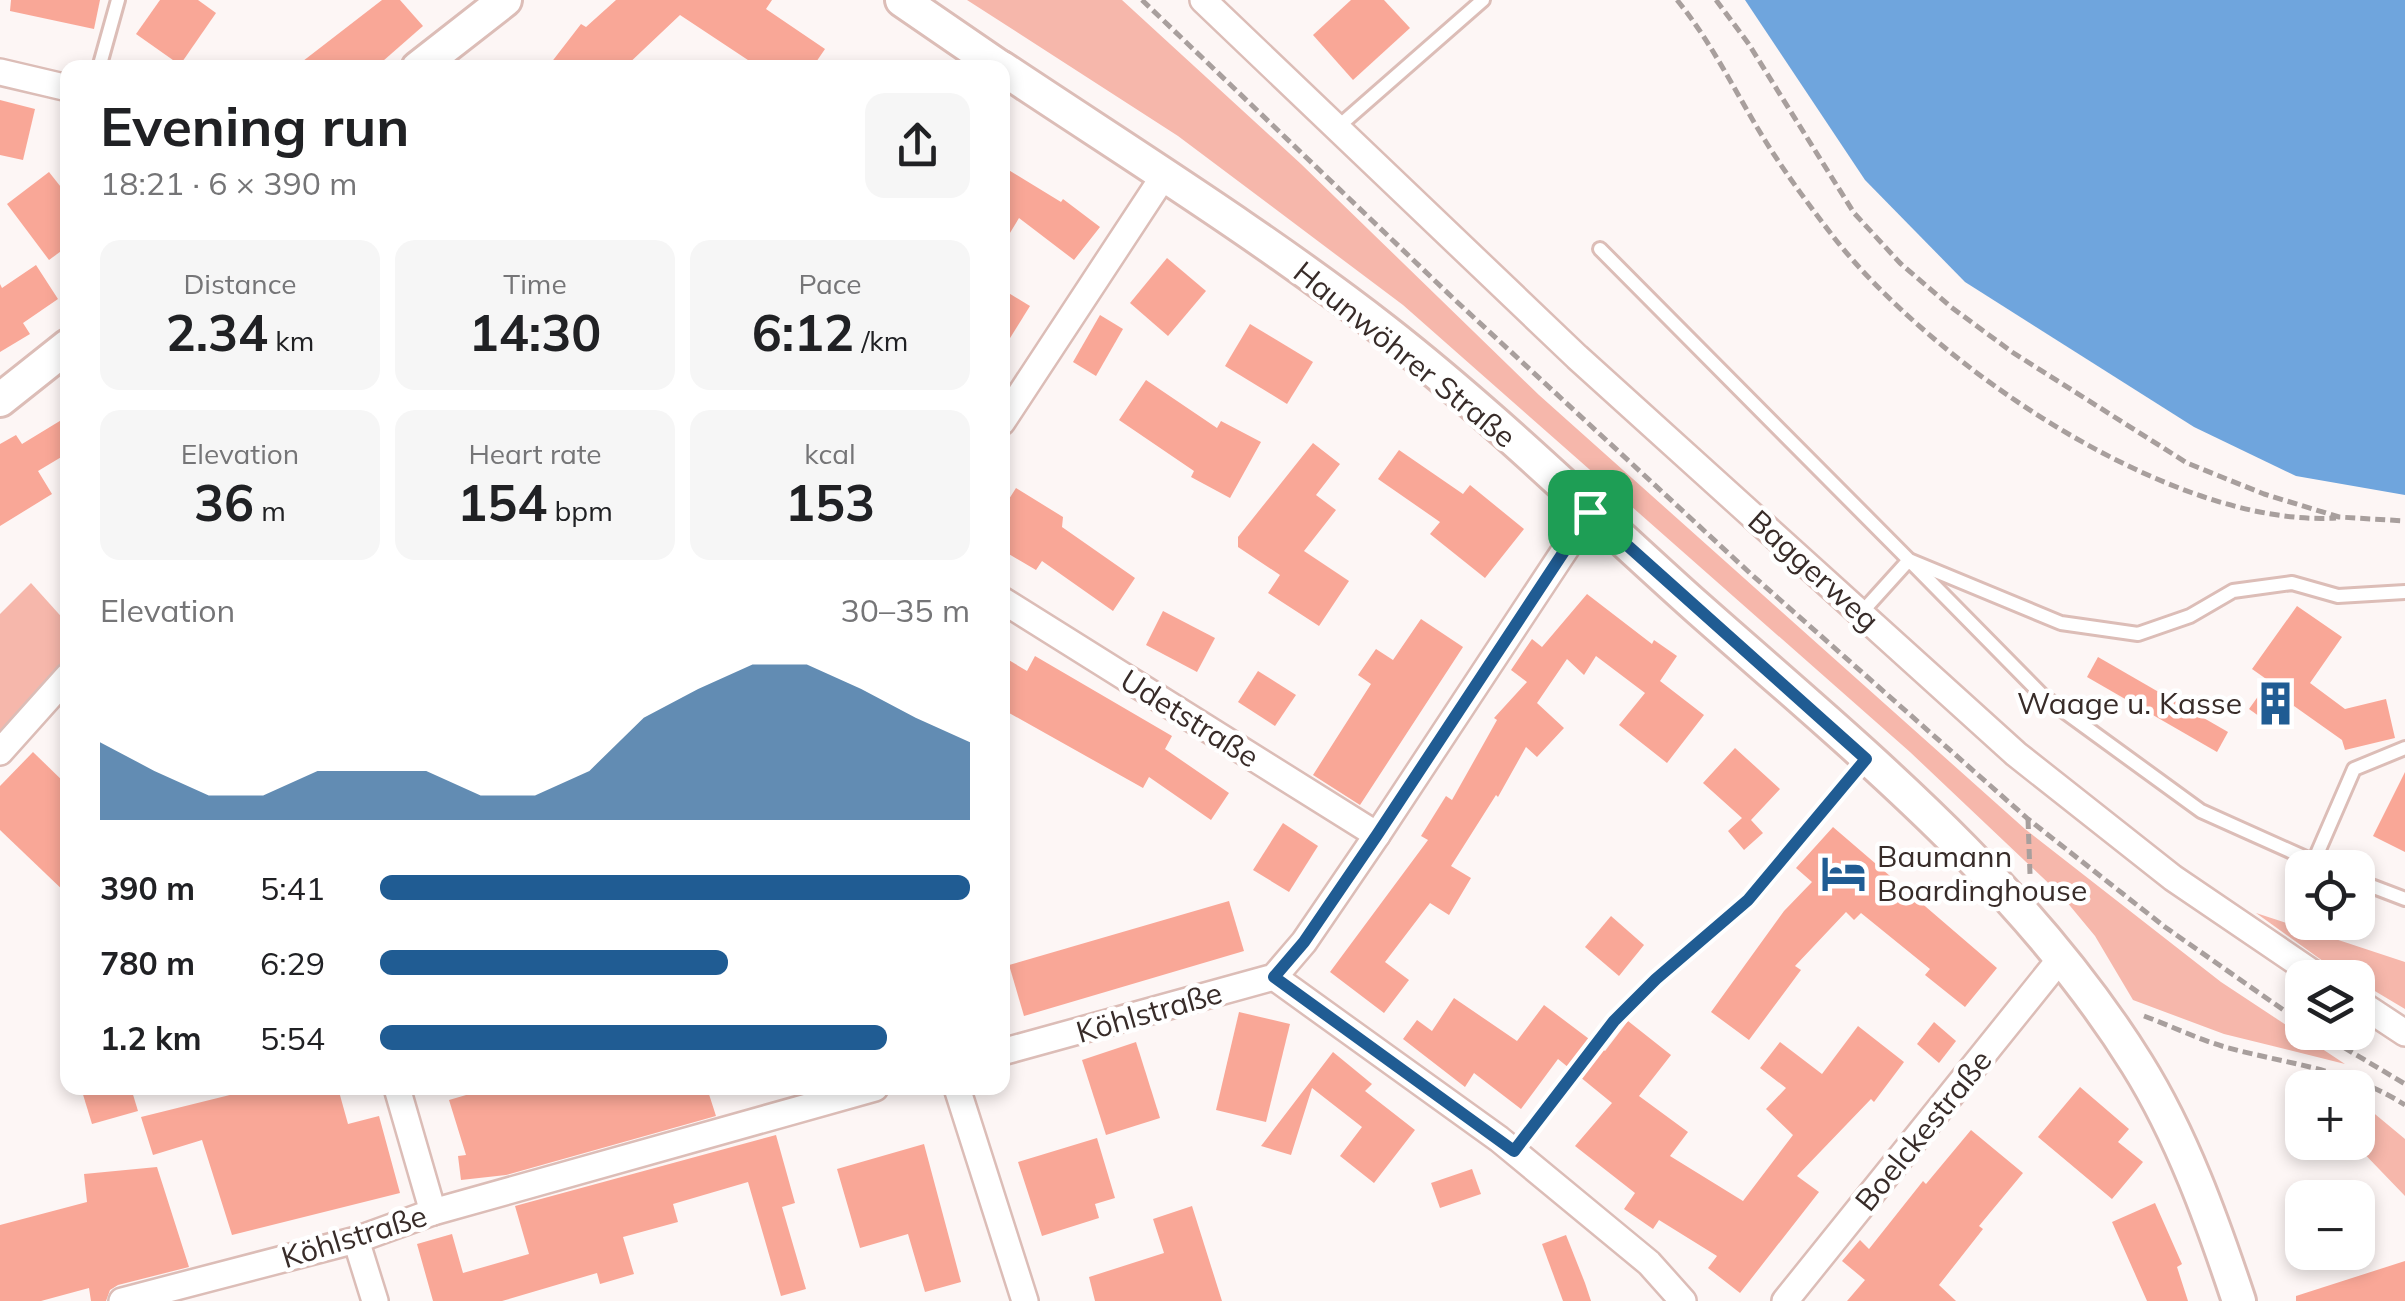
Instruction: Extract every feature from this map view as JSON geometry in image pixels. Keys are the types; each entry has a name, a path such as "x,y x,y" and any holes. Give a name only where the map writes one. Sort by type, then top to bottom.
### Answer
{"street":[{"path":"428,60 505,0"},
{"name":"Haunwöhrer Straße","path":"902,0 990,60"},
{"name":"Baggerweg","path":"1203,0 1577,357 2016,754 2173,878 2294,960"},
{"path":"0,72 60,86"},
{"name":"Haunwöhrer Straße","path":"1010,73 1165,174 1387,332 1957,842 2061,958 2139,1066 2172,1130 2238,1301"},
{"path":"1010,410 1165,174"},
{"path":"0,400 60,352"},
{"path":"1590,512 1377,835 1304,942 1274,977 1514,1151 1649,1263 1683,1301"},
{"name":"Udetstraße","path":"1010,605 1377,835"},
{"path":"0,752 60,686"},
{"name":"Boelckestraße","path":"1784,1301 2061,958"},
{"name":"Köhlstraße","path":"1010,1050 1274,977"},
{"path":"2375,1013 2405,1033"},
{"path":"399,1095 433,1212"},
{"name":"Köhlstraße","path":"122,1301 356,1240 433,1212 850,1095"},
{"path":"959,1095 1025,1301"},
{"path":"356,1240 375,1301"}],"lane":[{"path":"100,60 118,0"},
{"path":"1339,126 1483,0"},
{"path":"1600,249 2043,696 2201,812 2287,850"},
{"path":"1862,612 1908,560"},
{"path":"1908,560 2061,623 2138,634 2190,616 2233,591 2292,582 2338,596 2405,592"},
{"path":"2319,850 2354,768 2405,748"},
{"path":"1656,979 1748,900 1866,759"},
{"path":"2375,887 2405,898"}],"path":[{"path":"1142,0 1638,471 2028,820 2165,927 2285,1011"},
{"path":"1678,0 1706,35 1766,142 1834,238 1938,342 2003,391 2112,458 2176,489 2258,513 2300,520 2405,521"},
{"path":"1716,0 1748,43 1854,212 1900,264 1951,307 2012,352 2186,464 2339,518"},
{"path":"2028,820 2030,874"},
{"path":"1514,1151 1614,1021 1656,979"},
{"path":"2135,1012 2225,1047 2286,1058 2340,1074 2405,1105"},
{"path":"2348,1050 2405,1084"}],"shaded area":[{"path":"967,0 1122,0 1301,164 1539,395 2025,829 2221,982 2285,1024 2285,1049 2224,1034 2133,1000 2095,936 2061,895 1910,752 1403,305 1178,136"},
{"path":"31,583 60,615 60,665 0,734 0,614"},
{"path":"2256,913 2285,923 2285,934"},
{"path":"2294,940 2338,940 2405,962 2405,1009 2375,991 2375,960 2321,960"},
{"path":"2289,1050 2324,1050 2345,1064"},
{"path":"2375,1114 2405,1139 2405,1196 2370,1160 2375,1160"}],"water":[{"path":"1745,0 2405,0 2405,495 2296,476 2194,427 1965,282 1865,180"}],"building":[{"path":"11,0 100,0 94,29 10,11"},
{"path":"160,0 198,0 216,13 183,60 173,60 136,34"},
{"path":"382,0 400,0 423,26 384,60 304,60"},
{"path":"616,0 772,0 766,9 825,49 817,60 748,60 680,15 632,60 553,60 581,24 586,27"},
{"path":"1351,0 1384,0 1410,28 1353,80 1313,35"},
{"path":"0,100 35,109 23,160 0,155"},
{"path":"1010,171 1061,202 1063,199 1100,227 1074,260 1019,218 1010,233"},
{"path":"49,172 60,186 60,252 49,260 7,204"},
{"path":"1167,258 1206,291 1168,336 1130,303"},
{"path":"36,265 58,299 23,323 30,334 0,352 0,284 2,288"},
{"path":"1010,294 1030,306 1010,338"},
{"path":"1100,315 1123,329 1096,376 1073,362"},
{"path":"1250,324 1313,362 1287,404 1225,366"},
{"path":"1146,380 1217,428 1221,421 1261,442 1230,498 1191,477 1194,471 1119,420"},
{"path":"60,421 60,458 38,471 52,494 0,526 0,444 16,435 22,444"},
{"path":"1313,443 1340,464 1316,495 1336,510 1304,551 1349,581 1319,626 1268,593 1280,575 1238,547 1238,537"},
{"path":"1399,450 1463,494 1470,485 1524,529 1485,578 1430,534 1440,522 1378,479"},
{"path":"1016,488 1063,517 1062,527 1135,578 1113,611 1042,561 1036,570 1010,555 1010,497"},
{"path":"1587,594 1652,644 1654,640 1677,656 1660,681 1704,715 1667,763 1619,725 1645,693 1596,656 1584,675 1567,659 1537,703 1564,728 1537,757 1526,747 1451,866 1471,878 1449,915 1430,903 1385,962 1409,980 1384,1013 1330,972 1428,840 1421,836 1446,796 1452,800 1497,720 1494,718 1527,682 1511,670 1532,639 1542,647"},
{"path":"2297,606 2342,637 2310,683 2345,709 2386,699 2395,738 2345,750 2342,740 2294,706 2277,729 2249,709 2269,681 2252,669"},
{"path":"1163,611 1215,638 1197,672 1146,645"},
{"path":"1421,619 1463,647 1360,805 1313,775 1371,684 1358,675 1376,649 1393,660"},
{"path":"1035,656 1172,736 1165,749 1229,793 1211,820 1149,777 1143,788 1010,713 1010,661 1027,671"},
{"path":"2098,657 2228,732 2217,752 2087,677"},
{"path":"1258,671 1296,695 1275,726 1238,702"},
{"path":"1735,748 1780,789 1751,820 1763,833 1744,850 1728,831 1742,818 1703,783"},
{"path":"33,752 60,778 60,887 0,830 0,786"},
{"path":"2405,772 2405,852 2373,836"},
{"path":"1283,823 1318,846 1289,892 1253,870"},
{"path":"1833,827 1997,968 1965,1007 1925,975 1930,969 1861,913 1854,920 1846,912 1795,966 1801,970 1749,1040 1711,1012 1784,911 1812,882 1796,868"},
{"path":"1229,901 1244,951 1024,1016 1010,965"},
{"path":"1611,916 1644,945 1619,976 1585,947"},
{"path":"1454,998 1517,1041 1544,1005 1605,1051 1628,1021 1671,1055 1639,1096 1688,1132 1670,1156 1743,1201 1793,1135 1766,1109 1786,1088 1760,1068 1780,1042 1822,1074 1858,1026 1904,1062 1874,1102 1871,1099 1797,1176 1819,1192 1740,1293 1708,1268 1717,1256 1659,1220 1653,1229 1624,1209 1635,1193 1575,1146 1612,1103 1558,1059 1521,1109 1474,1073 1465,1087 1403,1039 1417,1020 1432,1031"},
{"path":"1239,1012 1290,1024 1266,1122 1216,1110"},
{"path":"1934,1022 1956,1041 1939,1063 1917,1044"},
{"path":"1136,1042 1160,1118 1106,1135 1082,1060"},
{"path":"1333,1052 1372,1084 1365,1091 1415,1130 1374,1183 1340,1156 1362,1127 1312,1088 1291,1155 1261,1146"},
{"path":"2080,1087 2129,1129 2118,1142 2143,1162 2112,1199 2038,1137"},
{"path":"83,1095 133,1095 138,1111 92,1124"},
{"path":"230,1095 340,1095 348,1124 379,1116 400,1193 232,1235 202,1140 153,1155 141,1117"},
{"path":"466,1095 709,1095 716,1116 506,1175 461,1180 458,1156 466,1155 449,1100"},
{"path":"1971,1130 2023,1173 1979,1226 1983,1229 1939,1285 1956,1301 1847,1301 1865,1280 1842,1261 1860,1240 1869,1249 1923,1181 1926,1184"},
{"path":"776,1135 795,1203 782,1207 806,1289 781,1296 748,1182 673,1204 678,1222 623,1237 634,1274 600,1284 597,1273 502,1301 433,1301 417,1244 452,1234 463,1273 529,1254 515,1206"},
{"path":"1097,1138 1115,1198 1095,1204 1099,1218 1042,1236 1018,1162"},
{"path":"924,1144 961,1282 925,1292 908,1234 860,1248 837,1169"},
{"path":"157,1167 189,1267 118,1285 110,1290 106,1301 91,1301 89,1288 41,1301 0,1301 0,1225 87,1202 84,1174"},
{"path":"1472,1169 1481,1194 1440,1208 1431,1183"},
{"path":"2155,1203 2182,1264 2177,1267 2188,1301 2147,1301 2112,1222"},
{"path":"1192,1206 1222,1301 1095,1301 1089,1277 1164,1253 1153,1219"},
{"path":"1566,1235 1591,1301 1563,1301 1542,1244"},
{"path":"2405,1261 2405,1301 2296,1301 2296,1296"}],"place":[{"name":"Waage u. Kasse","path":"2275,703"},
{"name":"Baumann Boardinghouse","path":"1844,873"}],"route":[{"path":"1590,512 1866,759 1748,900 1656,979 1614,1021 1514,1151 1382,1051 1274,977 1304,942 1377,835 1590,512"}]}
